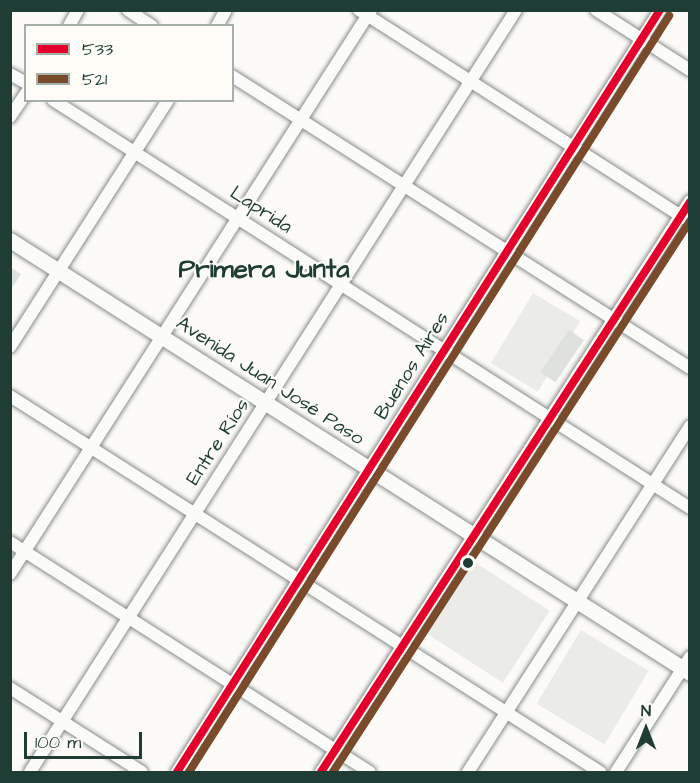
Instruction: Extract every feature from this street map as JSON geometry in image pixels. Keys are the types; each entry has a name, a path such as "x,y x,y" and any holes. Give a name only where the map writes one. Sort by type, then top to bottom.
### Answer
{"main road":[{"name":"Avenida Juan José Paso","path":"10,240 577,602 687,666"}],"street":[{"path":"70,24 78,10"},
{"path":"128,10 149,24"},
{"path":"218,24 226,10"},
{"name":"Entre Ríos","path":"30,772 516,10"},
{"path":"596,10 690,70"},
{"name":"Buenos Aires","path":"177,772 660,10"},
{"path":"10,574 238,219 366,12 685,219"},
{"path":"10,74 24,82"},
{"path":"234,77 690,368"},
{"path":"10,117 24,96"},
{"name":"Laprida","path":"56,102 690,508"},
{"path":"10,347 167,102"},
{"path":"321,772 471,534 548,417 685,219 690,201"},
{"path":"10,396 600,772"},
{"path":"468,772 690,426"},
{"path":"10,542 370,772"},
{"path":"616,772 687,666"},
{"path":"10,688 142,772"}],"shaded area":[{"path":"533,293 580,321 538,392 491,363"},
{"path":"470,559 550,611 503,683 423,631"},
{"path":"581,630 649,671 604,744 537,704"}],"building":[{"path":"10,267 21,274 10,291"},
{"path":"569,330 584,340 555,382 540,372"}],"transit line":[{"name":"533","path":"177,772 660,10"},
{"name":"521","path":"189,772 669,16"},
{"name":"533","path":"321,772 690,202"},
{"name":"521","path":"333,772 690,221"}],"district":[{"name":"Primera Junta","path":"264,270"}]}
